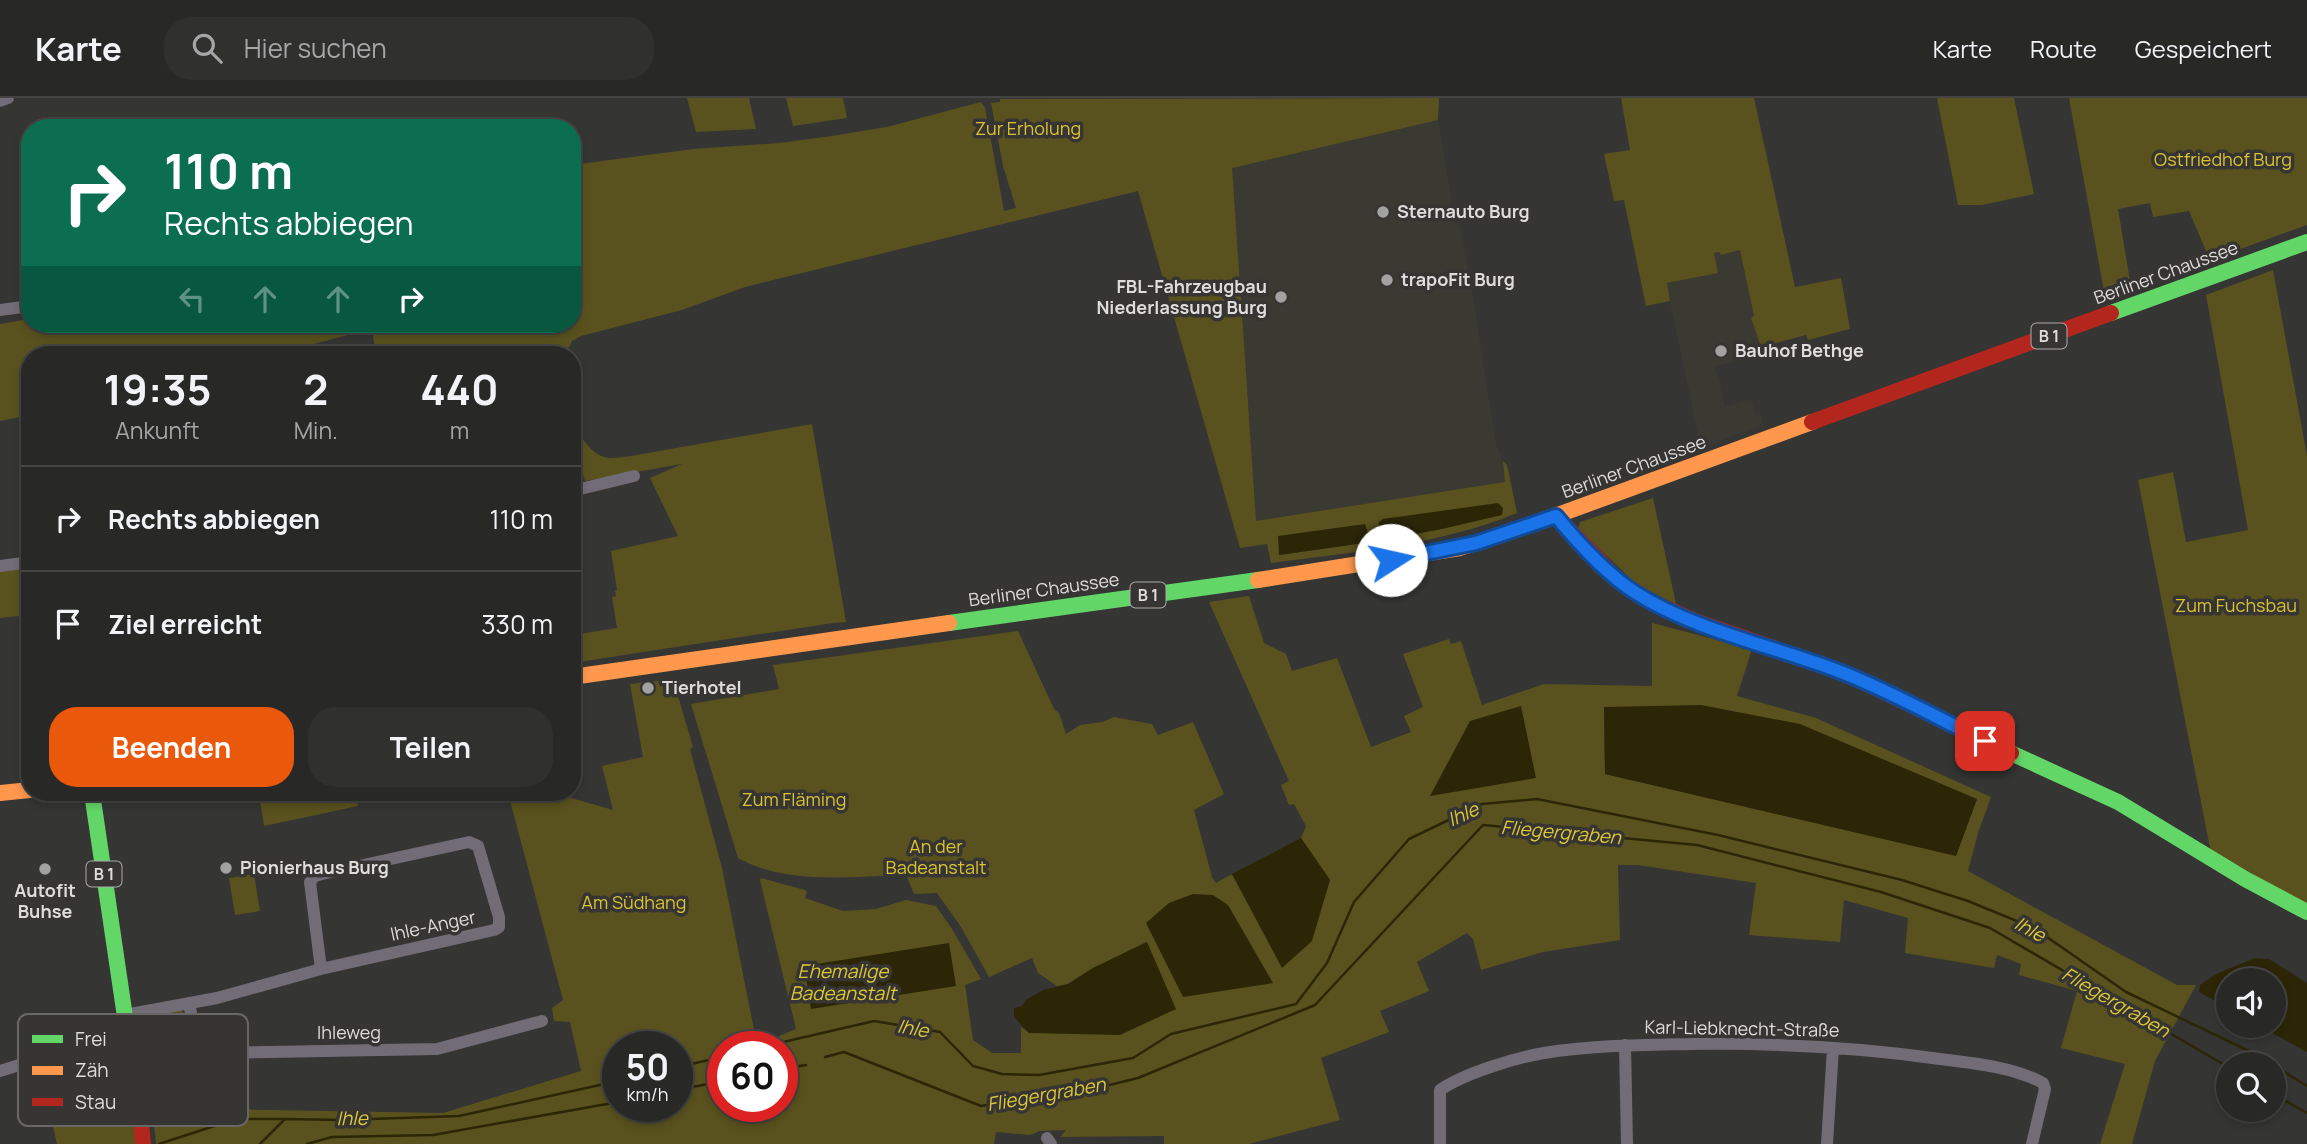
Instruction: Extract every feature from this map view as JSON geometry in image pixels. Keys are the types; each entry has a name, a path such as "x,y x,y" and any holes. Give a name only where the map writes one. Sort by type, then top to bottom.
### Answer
{"main road":[{"name":"Berliner Chaussee","path":"581,676 1417,556 1476,543 2307,242"},
{"path":"1556,516 1618,580 1650,601 1695,621 1840,671 1881,689 1947,723 2118,802 2245,879 2307,912"},
{"path":"0,793 21,791"},
{"name":"B 1","path":"93,801 125,1014"},
{"name":"B 1","path":"141,1126 143,1144"}],"street":[{"path":"0,101 8,98"},
{"path":"0,310 21,307"},
{"path":"581,489 634,476"},
{"path":"0,566 21,563"},
{"name":"Ihle-Anger","path":"130,1014 233,994 321,969 494,930 499,927 499,917 478,846 469,842 323,874 311,879 321,969"},
{"name":"Ihleweg","path":"189,1003 192,1014"},
{"name":"Ihleweg","path":"248,1052 437,1049 542,1021"},
{"name":"Karl-Liebknecht-Straße","path":"1440,1144 1440,1090 1492,1067 1525,1056 1565,1050 1625,1045 1733,1044 1833,1048 1962,1062 2033,1078 2045,1085 2045,1094 2032,1144"},
{"path":"1625,1045 1627,1144"},
{"path":"1827,1144 1833,1048"},
{"path":"0,1071 18,1066"}],"shaded area":[{"path":"1438,120 1455,224 1460,225 1496,444 1507,465 1517,513 1483,526 1435,538 1271,563 1267,544 1240,548 1231,167"},
{"name":"Bauhof Bethge","path":"1740,250 1754,317 1751,318 1763,355 1715,366 1725,407 1751,399 1756,417 1761,416 1763,425 1701,448 1666,283 1717,273 1714,253 1719,252 1721,255"}],"green space":[{"path":"687,98 749,98 756,129 696,132"},
{"path":"786,98 843,98 847,118 793,126"},
{"name":"Zur Erholung","path":"1439,98 1438,120 1232,168 1256,521 1505,482 1503,461 1507,465 1517,513 1427,540 1271,563 1267,544 1240,548 1138,191 745,287 682,310 581,336 572,341 570,346 375,346 373,333 581,333 581,164 693,149 825,137 887,127 981,102 985,108 1004,211 1016,208 1003,166 991,103 1000,102 1000,99","holes":["1365,524 1371,542 1280,555"]},
{"path":"1621,98 1754,98 1795,287 1841,278 1850,329 1808,340 1806,335 1761,347 1751,318 1754,316 1740,250 1721,255 1719,252 1714,253 1718,273 1667,283 1670,301 1646,306 1624,200 1614,201 1604,154 1630,150"},
{"path":"1937,98 2014,98 2034,194 1982,205 1958,205"},
{"name":"Ostfriedhof Burg","path":"2069,98 2307,98 2307,225 2210,260 2189,211 2153,217 2150,203 2118,209 2131,287 2105,297"},
{"name":"Zum Fuchsbau","path":"2273,270 2307,456 2307,904 2211,853 2138,480 2173,472 2186,542 2248,530 2206,295"},
{"path":"21,320 21,333 356,333 305,346 21,346 21,417 0,421 0,324"},
{"path":"812,424 846,622 581,662 581,634 617,628 612,597 616,596 617,590 611,551 678,536 650,478 682,464 585,481 581,468 581,436 595,452 609,458"},
{"path":"1653,498 1676,604 1637,585 1578,528 1580,522"},
{"path":"21,566 21,616 0,618 0,569"},
{"path":"1249,596 1264,643 1286,654 1292,671 1337,658 1371,747 1411,732 1404,716 1423,707 1403,654 1449,639 1451,644 1461,641 1482,705 1544,684 1652,686 1652,623 1752,649 1737,696 1816,718 1991,797 1968,871 2177,985 2196,985 2155,1061 2132,1144 2100,1144 2125,1064 2061,1048 2077,991 2019,975 2021,964 1997,955 1994,968 1905,953 1908,918 1844,900 1840,942 1749,935 1756,883 1638,865 1618,865 1620,940 1543,952 1481,970 1473,939 1467,933 1417,962 1429,991 1380,1011 1389,1032 1321,1058 1340,1120 1249,1144 1164,1144 1164,1136 1060,1137 1066,1130 1040,1131 1030,1135 996,1132 994,1144 156,1144 154,1126 248,1126 248,1110 443,1113 581,1071 570,1022 554,1021 552,1008 563,1000 510,801 581,801 613,810 602,766 643,757 630,684 673,679 693,747 690,749 722,868 754,1031 707,1031 707,1122 798,1122 798,1031 791,1031 796,1029 761,878 805,890 805,898 843,911 876,909 906,900 936,906 981,979 965,985 973,1040 992,1053 1021,1053 1021,1027 1029,1033 1147,942 1093,968 1068,984 1057,986 1038,973 1032,958 989,977 961,927 937,893 914,894 906,875 799,876 778,873 738,858 691,704 779,689 773,665 1018,631 1054,709 1059,713 1066,734 1080,725 1102,722 1114,717 1152,724 1158,735 1193,722 1224,794 1194,810 1212,877 1216,883 1232,874 1282,967 1330,880 1301,838 1306,826 1294,804 1289,805 1281,785 1289,781 1209,602","holes":["1604,708 1977,799 1956,855 1605,774"]},
{"path":"260,801 357,801 358,806 264,826"},
{"path":"254,874 260,911 235,915 229,878"},
{"path":"181,1010 185,1014 159,1014"},
{"path":"53,1126 133,1126 136,1144 57,1144"}],"water":[{"path":"1498,503 1503,508 1502,515 1442,529 1384,540 1378,530 1379,522 1383,519"},
{"path":"1365,524 1371,542 1279,555 1278,536"},
{"path":"1701,705 1800,724 1977,799 1956,856 1605,774 1604,707"},
{"path":"1521,706 1536,778 1430,796 1470,721"},
{"path":"1301,838 1330,880 1312,941 1282,968 1232,874"},
{"path":"1193,894 1213,895 1228,905 1273,983 1183,997 1146,923 1169,903"},
{"path":"1147,942 1176,1009 1120,1035 1029,1033 1014,1017 1014,1008 1022,1006 1026,1000 1043,990 1068,984 1093,968"},
{"name":"Ehemalige Badeanstalt","path":"949,943 956,986 811,1009 804,966"},
{"path":"2255,958 2269,959 2283,968 2231,968"},
{"path":"2286,970 2307,983 2307,1052 2281,1038 2286,1038"},
{"path":"2216,974 2216,1001 2199,992 2200,985"}],"waterway":[{"name":"Ihle","path":"798,1039 874,1021 940,1032 973,1066 1002,1074 1039,1075 1133,1058 1171,1034 1296,1004 1327,963 1354,902 1409,839 1482,804 1537,799 1718,835 1902,880 1968,901 2034,928 2126,992 2251,1052"},
{"name":"Fliegergraben","path":"825,1057 844,1052 981,1106 1101,1087 1138,1078 1315,1005 1483,825 1697,845 1881,892 1990,928 2216,1060"},
{"name":"Ihle","path":"693,1064 707,1060"},
{"name":"Fliegergraben","path":"798,1066 806,1065"},
{"name":"Ihle","path":"2286,1073 2307,1086"},
{"name":"Fliegergraben","path":"693,1087 707,1084"},
{"name":"Ihle","path":"260,1144 285,1119 459,1116 602,1085"},
{"name":"Fliegergraben","path":"2286,1101 2307,1113"},
{"name":"Fliegergraben","path":"307,1144 332,1137 433,1135 602,1105"},
{"path":"248,1119 285,1119"},
{"path":"159,1144 214,1126"}],"traffic: fast":[{"path":"2111,313 2307,242"},
{"path":"949,623 1258,580"},
{"path":"2011,753 2118,802 2245,879 2307,912"},
{"path":"93,801 125,1014"}],"traffic: slow":[{"path":"1258,580 1460,548 1812,422"},
{"path":"581,676 949,623"},
{"path":"0,793 21,791"}],"traffic: jam":[{"path":"1812,422 2111,313"},
{"path":"1556,516 1618,580 1650,601 1695,621 1840,671 2011,753"},
{"path":"141,1126 143,1144"}],"place":[{"name":"Sternauto Burg","path":"1383,212"},
{"name":"trapoFit Burg","path":"1387,280"},
{"name":"FBL-Fahrzeugbau Niederlassung Burg","path":"1281,297"},
{"name":"Bauhof Bethge","path":"1721,351"},
{"name":"Tierhotel","path":"648,688"},
{"name":"Pionierhaus Burg","path":"226,868"},
{"name":"Autofit Buhse","path":"45,869"}],"route":[{"path":"1391,560 1476,543 1556,516 1600,564 1638,595 1695,621 1840,671 1985,741"}],"park label":[{"name":"Zum Fläming","path":"794,800"},
{"name":"An der Badeanstalt","path":"936,857"},
{"name":"Am Südhang","path":"634,903"}]}
